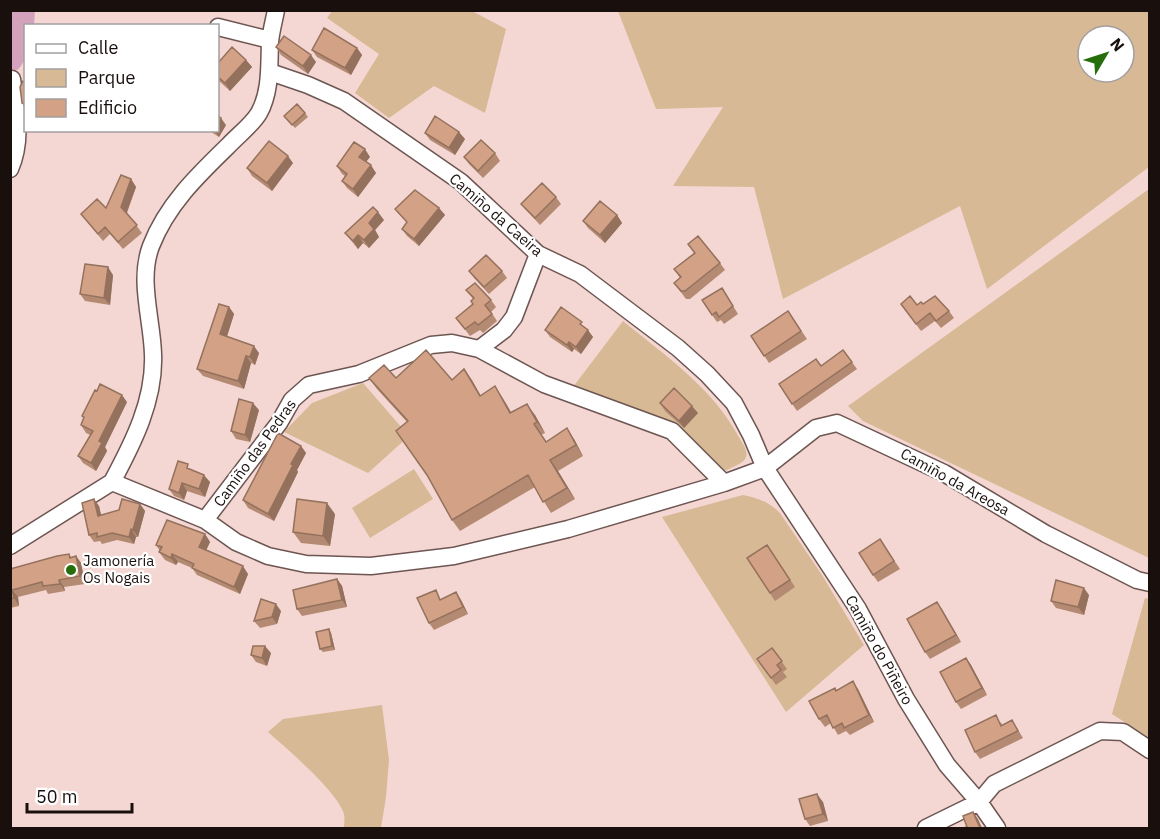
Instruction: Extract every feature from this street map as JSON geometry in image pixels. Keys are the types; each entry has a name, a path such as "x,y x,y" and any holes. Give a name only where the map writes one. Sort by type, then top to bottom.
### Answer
{"street":[{"path":"10,546 112,482 146,408 152,379 153,355 146,271 150,248 162,220 185,189 258,116 265,100 270,72 270,40 276,10"},
{"path":"219,27 270,40"},
{"name":"Camiño da Caeira","path":"270,72 344,101 461,182 538,254 580,274 678,348 734,403 765,468"},
{"path":"10,169 16,155 19,133 16,80"},
{"path":"479,349 504,330 514,317 538,254"},
{"name":"Camiño das Pedras","path":"205,520 279,423 292,400 309,385 359,374 432,345 452,344 479,349 544,384 672,431 724,483"},
{"name":"Camiño da Areosa","path":"112,482 205,520 236,542 268,556 306,564 371,566 454,556 568,529 724,483 765,468 816,428 837,423 944,473 1046,534 1137,580 1149,583"},
{"name":"Camiño do Piñeiro","path":"765,468 858,609 906,699 947,765 979,802 997,828"},
{"path":"926,828 979,802 994,784 1101,731 1123,732 1149,750"}],"green space":[{"path":"332,11 472,11 506,29 485,113 434,86 389,118 355,93 379,54 327,18"},
{"path":"618,11 1149,11 1149,167 987,289 960,206 783,299 754,187 673,186 723,107 656,109"},
{"path":"1149,189 1149,558 863,421 848,406"},
{"path":"623,321 688,374 717,404 745,448 746,455 742,462 723,472 674,427 573,387"},
{"path":"363,383 409,436 368,473 284,432 312,403"},
{"path":"414,469 433,499 370,538 352,508"},
{"path":"743,495 763,501 780,513 822,575 864,645 786,712 662,517"},
{"path":"1145,598 1150,599 1149,738 1112,714"},
{"path":"382,705 389,760 381,828 344,828 344,814 332,794 311,771 268,732 283,719"}],"building":[{"path":"324,28 357,48 345,68 312,50"},
{"path":"284,36 311,55 303,66 276,47"},
{"path":"232,47 246,60 225,83 219,78 219,62"},
{"path":"23,81 24,104 22,103 20,87"},
{"path":"297,104 305,113 292,125 284,116"},
{"path":"435,116 459,132 449,148 425,133"},
{"path":"481,140 495,153 478,171 464,157"},
{"path":"269,141 288,156 267,183 247,168"},
{"path":"354,142 365,149 359,157 371,165 353,189 342,181 347,174 337,166"},
{"path":"121,175 131,179 121,207 137,225 118,242 105,227 98,234 81,214 97,199 106,208"},
{"path":"542,183 556,197 535,218 521,204"},
{"path":"415,190 439,208 414,239 402,229 407,222 395,209"},
{"path":"600,201 617,215 600,235 583,221"},
{"path":"373,207 378,212 369,223 374,229 364,240 358,235 353,241 345,233"},
{"path":"698,236 720,263 685,291 681,291 674,283 681,277 674,269 695,253 688,244"},
{"path":"486,255 502,271 484,287 469,271"},
{"path":"85,264 108,267 104,298 80,294"},
{"path":"475,283 491,300 485,305 492,314 478,325 475,322 465,329 456,318 473,304 471,301 474,298 466,290"},
{"path":"722,288 733,306 719,317 716,312 712,315 702,300"},
{"path":"910,296 917,305 935,296 949,311 936,321 930,313 916,324 901,304"},
{"path":"219,304 229,307 220,334 254,346 250,357 246,356 238,381 197,369"},
{"path":"561,307 582,322 580,324 588,330 576,347 569,342 567,345 545,330"},
{"path":"788,311 801,331 764,356 751,336"},
{"path":"426,350 452,380 464,369 480,396 495,386 510,413 527,404 537,422 534,424 546,442 567,428 576,445 550,460 567,488 543,502 528,475 452,520 427,475 396,431 408,421 369,378 384,365 396,378"},
{"path":"843,350 852,362 792,404 779,384 816,359 821,366"},
{"path":"100,384 122,395 99,441 102,443 91,463 78,456 93,431 81,425 84,417 82,416"},
{"path":"674,388 692,406 679,421 660,403"},
{"path":"239,399 253,403 245,435 231,431"},
{"path":"278,433 301,446 268,514 243,500"},
{"path":"178,461 188,464 187,468 204,475 199,489 182,483 179,493 169,489"},
{"path":"94,499 98,516 119,510 122,499 140,504 129,537 112,533 97,537 97,533 89,535 82,503"},
{"path":"297,499 327,503 323,536 293,532"},
{"path":"167,520 205,534 199,547 243,566 234,587 192,568 194,564 172,554 171,558 159,552 162,547 156,545"},
{"path":"880,539 894,561 873,575 859,553"},
{"path":"767,545 790,580 770,593 747,558"},
{"path":"69,554 70,558 76,556 80,576 59,580 60,584 43,586 42,582 12,590 14,598 10,599 10,569"},
{"path":"337,579 342,600 297,609 293,590"},
{"path":"1056,580 1084,588 1078,607 1051,601"},
{"path":"436,590 440,600 456,592 463,607 429,623 417,598"},
{"path":"261,599 276,604 272,617 254,621"},
{"path":"937,602 956,635 925,652 907,619"},
{"path":"329,629 332,646 320,649 316,632"},
{"path":"253,646 265,646 262,658 251,655"},
{"path":"772,648 782,661 777,665 781,670 771,678 757,659"},
{"path":"966,658 982,688 956,702 940,672"},
{"path":"853,681 869,715 844,728 842,723 833,728 827,715 819,719 809,701 835,688 836,691"},
{"path":"996,715 1001,726 1012,720 1018,731 975,752 965,730"},
{"path":"817,794 823,814 805,819 799,799"},
{"path":"973,812 980,828 963,828 967,827 963,816"}],"waterway":[{"path":"10,59 20,41 22,10"}],"place":[{"name":"Jamonería Os Nogais","path":"71,570"}]}
